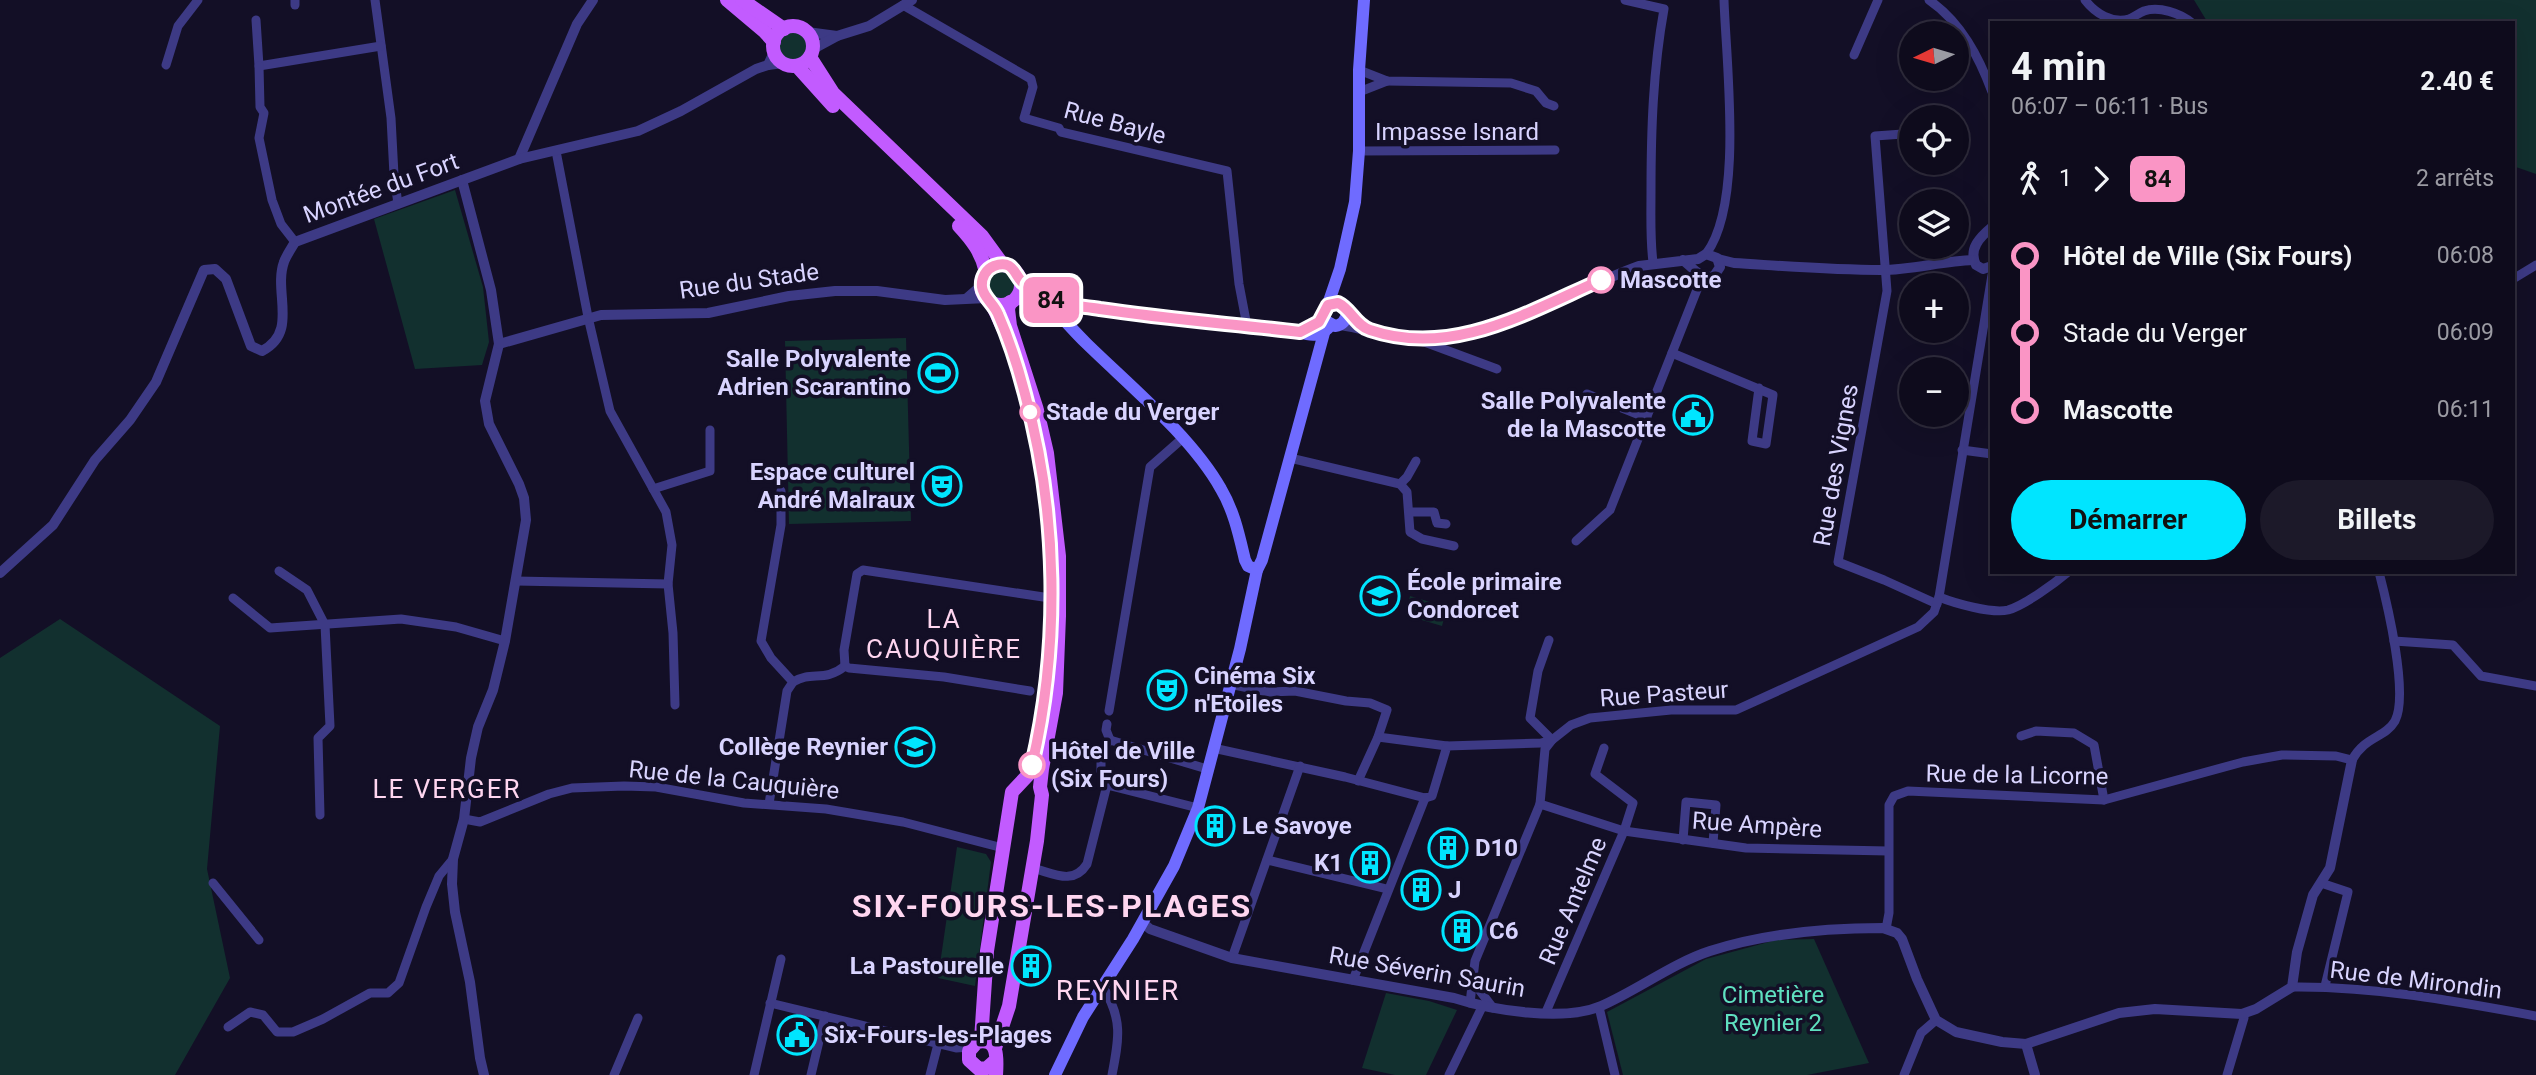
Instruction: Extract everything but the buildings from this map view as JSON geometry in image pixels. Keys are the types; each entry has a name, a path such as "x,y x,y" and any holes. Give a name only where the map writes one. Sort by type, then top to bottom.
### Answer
{"main road":[{"path":"727,0 779,58 971,240 982,257 986,289 1001,320 1024,390 1040,456 1050,545 1051,598 1046,694 1032,765 1024,781 1012,792 969,1048 972,1064 981,1072 988,1068 995,1054 1009,1006 1032,868 1042,795 1040,787 1056,693 1059,556 1047,453 1037,410 1010,326 1008,309 1020,290 1021,281"},
{"path":"742,0 784,29"},
{"path":"1055,1075 1083,1017 1169,877 1198,808 1240,649 1257,570 1334,317 1340,269 1356,202 1359,70 1364,0"},
{"path":"779,58 777,34 796,26 807,32 812,40 816,69 833,93 982,236 1003,265"},
{"path":"779,58 812,53"},
{"path":"986,289 996,265 1013,269 1021,281 1034,289 1182,438 1208,468 1222,490 1233,513 1245,560 1248,566 1257,570"},
{"path":"986,289 1000,304 1042,298 1126,313 1300,332 1334,317"},
{"path":"1024,781 1033,782 1040,787"},
{"path":"969,1048 989,1042 995,1054 996,1075"}],"street":[{"path":"166,65 178,26 198,0"},
{"path":"375,0 391,118 398,204"},
{"path":"519,159 577,24 593,0"},
{"path":"1625,0 1664,9 1652,103 1650,150 1653,262"},
{"path":"1576,541 1610,510 1708,264 1726,205 1730,131 1724,0"},
{"path":"1854,55 1878,0"},
{"path":"1929,0 1963,33 1990,87"},
{"path":"2085,0 2092,9 2110,19 2126,20 2146,10 2162,10 2188,20"},
{"path":"812,53 837,36 869,26 908,2"},
{"name":"Rue Bayle","path":"908,2 1031,79 1033,87 1024,118 1059,128 1061,132 1227,171 1247,326"},
{"path":"256,20 260,107 264,113 259,138 272,200 281,224 295,242"},
{"path":"807,32 837,36"},
{"path":"258,66 380,46"},
{"name":"Montée du Fort","path":"0,573 53,525 95,460 130,420 156,382 204,271 215,269 226,279 251,346 262,351 273,346 282,327 283,264 295,242 519,159 638,131 779,58"},
{"path":"1359,70 1387,80 1511,83 1536,91 1546,103 1554,106"},
{"path":"1359,92 1387,80"},
{"name":"Rue des Vignes","path":"1899,134 1875,136 1887,291 1838,562 1938,601"},
{"name":"Impasse Isnard","path":"1359,151 1555,150"},
{"path":"556,151 610,411 666,512 672,545 668,584 676,705"},
{"path":"462,180 491,290 499,344 485,401 489,424 524,498 526,520 505,641 493,690 478,727 471,758 464,819 453,859 460,911 476,979 485,1075"},
{"path":"1949,261 1974,247 1990,227"},
{"path":"1973,260 1974,247"},
{"path":"1418,339 1456,337 1484,331 1607,278 1653,262 1684,260 1708,264 1884,270 1973,260 1989,270 1988,290 1938,601 2007,610 2052,585 2066,574"},
{"path":"2515,278 2536,265"},
{"name":"Rue du Stade","path":"499,344 601,315 708,313 789,296 835,290 877,291 944,300 967,298 986,289"},
{"path":"1334,317 1369,330 1418,339 1497,369"},
{"path":"1672,353 1759,388 1773,395 1766,443 1752,442 1759,388"},
{"path":"1587,394 1647,418"},
{"path":"653,489 710,471 710,430"},
{"path":"1109,711 1150,467 1182,438"},
{"path":"1962,450 1990,454"},
{"path":"1290,458 1400,484 1407,492 1410,532 1454,546"},
{"path":"1400,484 1416,461"},
{"path":"780,491 781,525 761,641 771,658 793,682"},
{"path":"1410,512 1434,512 1437,523 1446,524"},
{"path":"845,666 857,574 863,570 1051,598"},
{"path":"279,571 307,590 325,625 330,726 318,738 320,815"},
{"path":"1886,929 1897,933 1902,939 1936,1020 1956,1032 2002,1042 2026,1044 2119,1013 2155,1009 2242,1014 2256,1009 2292,987 2313,895 2330,868 2352,760 2366,741 2389,728 2396,718 2400,702 2394,641 2379,574"},
{"path":"516,581 668,584"},
{"path":"233,597 270,628 401,619 456,627 505,641"},
{"name":"Rue Pasteur","path":"1378,737 1447,746 1541,743 1552,740 1571,725 1590,718 1671,710 1736,710 1918,627 1934,612 1938,601"},
{"path":"1449,1075 1482,1006 1474,984 1475,961 1541,804 1545,749 1552,740 1530,718 1538,671 1549,640"},
{"path":"2394,641 2453,645 2482,676 2536,686"},
{"path":"769,804 787,691 793,682 801,677 831,676 845,666"},
{"path":"845,666 947,677 1030,691"},
{"path":"1229,684 1269,692 1295,691 1370,703 1387,710 1358,781"},
{"path":"1106,727 1110,740"},
{"path":"2021,736 2036,731 2074,733 2094,745 2104,800"},
{"path":"1110,740 1207,769"},
{"path":"1032,868 1068,877 1081,874 1087,864 1107,785 1101,771 1101,762 1104,747 1110,740"},
{"path":"1213,748 1300,766 1425,798 1432,796 1447,746"},
{"path":"1604,748 1595,774 1633,803 1624,831"},
{"name":"Rue de la Licorne","path":"1886,929 1889,913 1889,805 1894,796 1909,791 2104,800 2243,762 2283,755 2336,756 2352,760"},
{"path":"1232,958 1300,766"},
{"path":"1107,785 1198,808"},
{"name":"Rue de la Cauquière","path":"464,819 480,822 549,794 572,788 656,787 730,801 826,809 903,822 1003,848"},
{"path":"1353,981 1425,798"},
{"path":"1683,840 1686,802 1716,805 1713,843"},
{"name":"Rue Antelme","path":"1541,804 1624,831 1546,1012"},
{"name":"Rue Ampère","path":"1624,831 1770,849 1888,851"},
{"path":"228,1027 250,1012 263,1015 277,1032 293,1032 370,993 388,993 399,983 439,876 453,859"},
{"path":"1267,860 1387,889"},
{"path":"213,883 259,940"},
{"path":"2321,883 2348,892 2325,986"},
{"name":"Rue Séverin Saurin","path":"1143,923 1150,929 1232,958 1454,998 1482,1006 1573,1014 1599,1007 1707,951 1774,934 1825,929 1886,929"},
{"path":"754,1075 781,959"},
{"path":"1474,984 1482,1006"},
{"name":"Rue de Mirondin","path":"2292,987 2325,986 2425,997 2536,1016"},
{"path":"1103,987 1118,1021 1119,1035 1112,1075"},
{"path":"770,1003 938,1044 969,1048"},
{"path":"1599,1007 1615,1075"},
{"path":"2227,1075 2244,1018 2242,1014"},
{"path":"811,1075 825,1016"},
{"path":"614,1075 638,1018"},
{"path":"1903,1075 1921,1033 1936,1020"},
{"path":"930,1075 938,1044"},
{"path":"2026,1044 2035,1075"}],"green space":[{"path":"2194,0 2536,0 2536,174 2515,167 2515,21 2207,21"},
{"path":"793,27 807,32 812,46 807,60 793,65 779,60 774,46 779,32"},
{"path":"455,190 483,287 489,342 482,365 415,369 374,219"},
{"path":"1001,265 1015,270 1020,284 1015,298 1001,303 987,298 982,284 987,270"},
{"path":"906,338 911,521 789,524 785,341"},
{"path":"1410,596 1447,607 1442,626 1405,615"},
{"path":"60,619 220,726 207,869 230,978 175,1075 0,1075 0,658"},
{"path":"957,847 986,854 991,862 975,986 938,978"},
{"name":"Cimetière Reynier 2","path":"1814,939 1869,1063 1807,1075 1623,1075 1607,1012 1706,959 1776,940"},
{"path":"1386,993 1429,1001 1457,1010 1426,1075 1395,1075 1362,1068"}],"bus line":[{"name":"84","path":"1032,765 1046,694 1051,598 1050,545 1040,456 1030,412 1001,320 982,290 982,278 990,268 996,265 1008,266 1042,298 1064,303 1126,313 1300,332 1314,326 1324,316 1328,305 1338,303 1344,306 1352,318 1369,330 1418,339 1456,337 1484,331 1601,280"}],"place":[{"name":"Mascotte","path":"1601,280"},
{"name":"Salle Polyvalente Adrien Scarantino","path":"938,373"},
{"name":"Stade du Verger","path":"1030,412"},
{"name":"Salle Polyvalente de la Mascotte","path":"1693,415"},
{"name":"Espace culturel André Malraux","path":"942,486"},
{"name":"École primaire Condorcet","path":"1380,596"},
{"name":"Cinéma Six n'Etoiles","path":"1167,690"},
{"name":"Collège Reynier","path":"915,747"},
{"name":"Hôtel de Ville (Six Fours)","path":"1032,765"},
{"name":"Le Savoye","path":"1215,826"},
{"name":"D10","path":"1448,848"},
{"name":"K1","path":"1370,863"},
{"name":"J","path":"1421,890"},
{"name":"C6","path":"1462,931"},
{"name":"La Pastourelle","path":"1031,966"},
{"name":"Six-Fours-les-Plages","path":"797,1035"}],"district":[{"name":"LA CAUQUIÈRE","path":"944,634"},
{"name":"LE VERGER","path":"447,789"},
{"name":"SIX-FOURS-LES-PLAGES","path":"1052,906"},
{"name":"REYNIER","path":"1118,990"}]}
